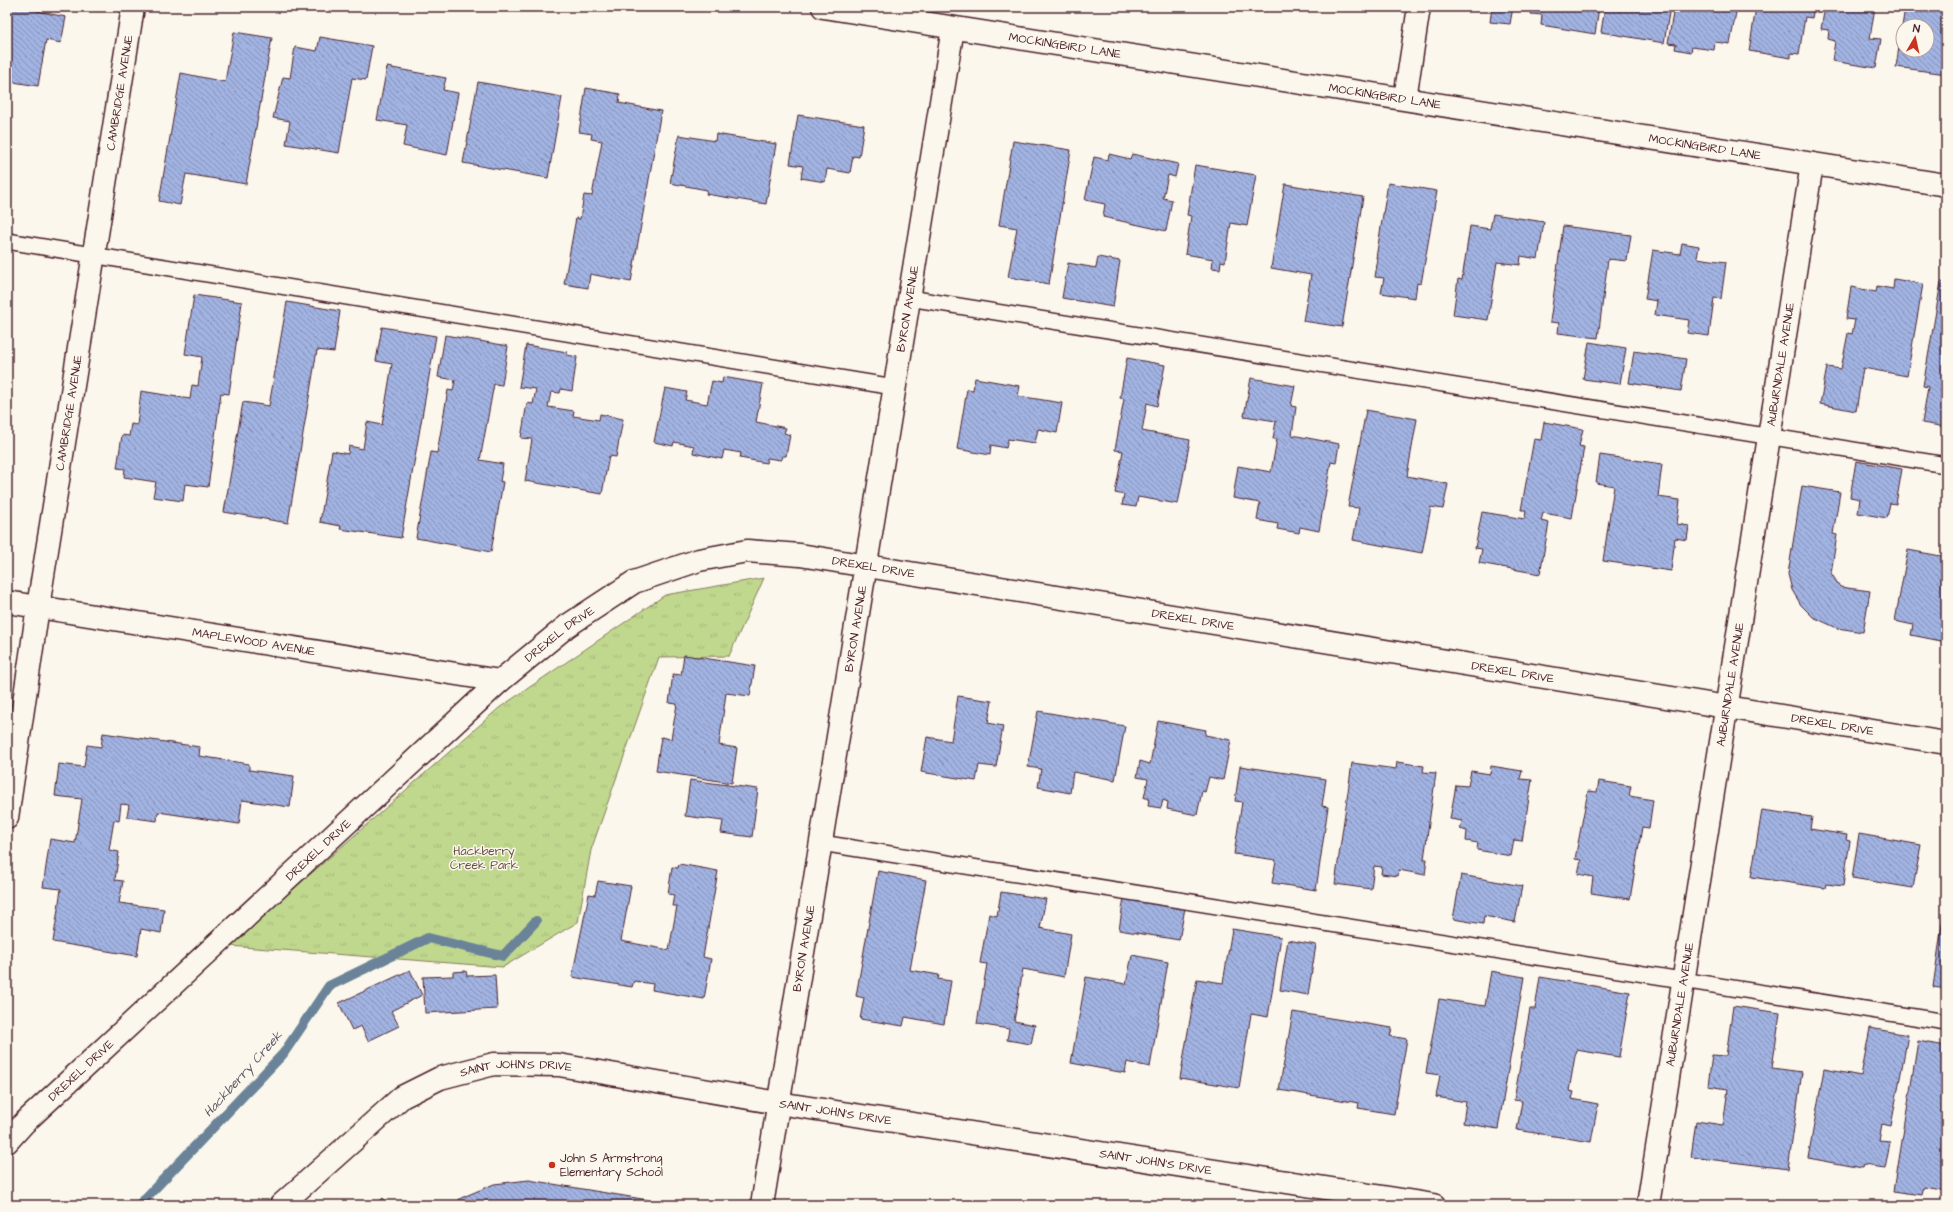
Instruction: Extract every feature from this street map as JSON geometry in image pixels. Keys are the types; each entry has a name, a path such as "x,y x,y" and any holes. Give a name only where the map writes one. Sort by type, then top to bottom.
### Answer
{"street":[{"name":"CAMBRIDGE AVENUE","path":"7,818 38,607 133,7"},
{"name":"MOCKINGBIRD LANE","path":"823,7 1946,185"},
{"path":"1404,98 1419,7"},
{"name":"BYRON AVENUE","path":"762,1205 953,28"},
{"name":"AUBURNDALE AVENUE","path":"1648,1205 1812,164"},
{"name":"DREXEL DRIVE","path":"7,1142 31,1116 500,681 567,626 634,582 699,560 747,552 800,555 1946,743"},
{"name":"MAPLEWOOD AVENUE","path":"7,602 500,681"},
{"name":"SAINT JOHN'S DRIVE","path":"281,1205 402,1098 440,1078 494,1064 559,1065 778,1103 1434,1205"}],"lane":[{"path":"7,241 894,387"},
{"path":"909,298 1946,465"},
{"path":"821,843 1946,1022"}],"green space":[{"name":"Hackberry Creek Park","path":"764,578 729,656 659,657 591,850 578,922 503,967 229,946 499,708 665,595"}],"building":[{"path":"7,7 37,7 37,11 66,17 61,43 46,40 38,86 7,81"},
{"path":"1492,7 1513,7 1510,24 1490,22"},
{"path":"1532,7 1599,7 1595,34 1541,25 1542,15 1531,14"},
{"path":"1605,7 1670,7 1664,43 1601,32"},
{"path":"1674,7 1737,7 1730,44 1715,42 1714,50 1692,47 1691,52 1675,49 1676,44 1668,43"},
{"path":"1756,7 1814,7 1812,18 1805,17 1799,54 1791,53 1791,58 1749,51"},
{"path":"1825,7 1875,7 1870,38 1881,39 1876,68 1832,61 1835,41 1828,39 1829,30 1821,29"},
{"path":"1905,7 1941,7 1946,9 1946,74 1896,67 1897,58 1935,58 1935,18 1903,18"},
{"path":"234,32 272,38 246,184 186,174 180,205 159,201 181,73 225,82"},
{"path":"320,37 372,46 366,80 352,78 339,153 286,144 290,121 273,118 283,77 290,78 295,47 317,51"},
{"path":"387,67 446,78 443,90 458,93 447,155 403,146 407,125 377,120"},
{"path":"478,82 562,97 548,178 463,163"},
{"path":"586,88 620,94 619,103 661,111 631,282 590,274 588,288 564,284 576,218 580,219 584,195 592,196 602,141 591,139 592,134 579,132"},
{"path":"798,115 864,125 859,157 853,156 850,173 827,169 825,182 801,178 803,166 790,164"},
{"path":"716,134 776,144 766,204 706,194 707,190 670,183 679,135 715,141"},
{"path":"1013,141 1071,150 1049,284 1008,277 1017,228 999,225"},
{"path":"1109,154 1130,159 1132,154 1178,164 1175,177 1168,175 1163,198 1172,200 1166,231 1103,217 1105,204 1085,200 1094,157 1108,160"},
{"path":"1195,165 1256,175 1247,226 1231,223 1225,262 1221,261 1220,269 1212,268 1213,259 1185,254 1191,216 1187,215"},
{"path":"1388,183 1437,191 1421,284 1417,283 1415,298 1381,293 1384,278 1375,277 1378,258 1376,258"},
{"path":"1285,184 1363,197 1342,327 1303,321 1311,275 1271,268"},
{"path":"1493,214 1544,222 1538,259 1521,256 1520,265 1497,262 1488,320 1453,315 1458,279 1462,280 1470,226 1490,229"},
{"path":"1563,226 1631,235 1627,261 1608,259 1598,338 1558,333 1559,323 1550,322"},
{"path":"1682,243 1699,246 1697,258 1726,262 1721,299 1714,298 1709,336 1687,333 1689,320 1655,315 1657,301 1645,299 1653,250 1680,254"},
{"path":"1098,257 1120,261 1113,307 1062,298 1068,263 1096,268"},
{"path":"1894,279 1923,284 1907,376 1863,368 1856,411 1820,404 1827,367 1841,369 1848,333 1852,334 1855,320 1846,319 1851,287 1876,292 1877,286 1893,289"},
{"path":"1941,282 1946,283 1946,427 1922,423 1928,387 1923,386"},
{"path":"194,295 242,302 229,394 221,393 208,487 185,484 183,501 153,497 156,482 124,477 125,469 117,468 122,435 129,436 131,424 137,425 141,391 190,399 192,385 198,386 202,357 185,354"},
{"path":"287,302 340,311 334,352 317,350 288,523 224,512 243,402 269,406"},
{"path":"382,327 436,336 401,538 340,529 341,526 320,522 332,451 348,454 349,446 363,449 367,422 382,425 392,364 376,361"},
{"path":"445,335 508,346 502,385 494,384 480,460 503,464 500,481 503,482 491,552 416,538 431,452 437,453 448,390 453,391 455,380 438,377"},
{"path":"1589,342 1626,348 1620,384 1583,379"},
{"path":"526,345 567,352 567,355 577,357 572,391 561,389 560,393 551,392 548,407 574,411 573,416 599,420 600,414 623,419 616,457 609,456 602,494 525,481 532,439 521,438 527,403 533,404 536,389 519,387"},
{"path":"1634,351 1686,359 1681,391 1629,383"},
{"path":"1127,358 1165,365 1157,406 1147,403 1142,431 1190,440 1178,504 1138,497 1136,507 1122,505 1124,495 1115,493 1123,451 1115,450 1124,399 1120,398"},
{"path":"723,377 763,384 756,422 786,428 784,433 790,435 786,456 782,456 781,460 767,458 766,463 740,458 741,453 724,450 722,459 693,453 694,446 674,442 673,446 654,442 665,388 687,392 685,400 707,404 712,381 722,383"},
{"path":"975,378 1020,386 1018,396 1062,403 1057,433 1038,429 1035,443 1008,439 1006,448 991,445 990,455 957,449 967,389 973,390"},
{"path":"1251,378 1295,386 1291,406 1296,407 1292,435 1339,444 1336,463 1331,462 1319,531 1300,527 1299,533 1277,529 1278,524 1257,520 1260,503 1233,498 1238,466 1271,472 1277,439 1273,439 1276,421 1244,416"},
{"path":"1366,410 1417,419 1407,476 1448,484 1443,509 1431,507 1422,553 1353,540 1359,508 1348,507"},
{"path":"1544,422 1583,429 1579,446 1584,447 1572,518 1543,513 1541,521 1549,523 1540,574 1479,563 1482,549 1475,548 1482,512 1525,519 1526,510 1521,510 1534,439 1541,440"},
{"path":"1600,455 1662,464 1658,497 1680,500 1677,524 1689,526 1687,540 1675,538 1671,571 1603,561 1614,486 1596,483"},
{"path":"1856,461 1902,469 1896,504 1890,503 1887,518 1858,513 1860,499 1850,497"},
{"path":"1802,486 1840,492 1833,534 1837,535 1831,573 1840,587 1870,591 1863,632 1837,628 1813,617 1801,605 1792,590 1788,574"},
{"path":"1908,550 1946,557 1946,642 1911,635 1913,625 1895,621"},
{"path":"684,655 755,666 750,696 726,693 719,745 737,748 732,783 656,771 661,737 671,739 677,704 669,703 673,674 681,675"},
{"path":"958,696 992,701 988,723 1003,726 996,767 979,765 976,781 921,772 927,737 951,741"},
{"path":"1038,711 1125,726 1115,780 1073,772 1070,793 1038,787 1041,769 1028,767"},
{"path":"1158,721 1206,730 1205,735 1231,740 1223,780 1209,777 1205,792 1202,791 1197,815 1167,809 1168,802 1163,800 1161,808 1148,806 1149,798 1144,798 1148,779 1137,777 1140,761 1150,764"},
{"path":"103,733 200,747 199,756 249,764 249,770 294,776 290,807 242,800 239,824 158,812 157,821 127,817 129,805 121,804 119,821 114,820 109,850 119,852 115,880 123,881 119,903 164,909 161,933 141,929 137,956 53,942 61,889 43,887 50,839 75,843 82,799 55,796 59,764 84,767 87,745 101,747"},
{"path":"1397,762 1424,766 1423,772 1436,773 1424,859 1427,859 1425,875 1399,870 1398,876 1381,874 1382,867 1374,866 1371,889 1335,884 1352,763 1396,769"},
{"path":"1240,766 1326,779 1322,806 1328,807 1316,890 1272,883 1276,860 1234,854 1242,802 1235,801"},
{"path":"1491,766 1522,771 1520,779 1532,780 1522,841 1514,840 1511,856 1477,850 1478,843 1466,841 1467,831 1460,829 1462,821 1450,819 1456,785 1468,786 1471,771 1490,774"},
{"path":"690,780 758,789 752,837 721,833 723,821 685,816"},
{"path":"1599,781 1631,786 1629,796 1653,800 1649,828 1642,827 1630,899 1591,893 1593,877 1578,874 1581,860 1575,859 1588,791 1597,792"},
{"path":"1762,810 1812,817 1810,829 1847,835 1846,840 1850,841 1843,886 1826,884 1825,888 1751,877"},
{"path":"1859,834 1921,845 1913,888 1852,878"},
{"path":"679,864 718,871 703,957 711,959 704,999 652,990 653,984 634,981 632,987 572,977 589,894 595,895 598,881 631,886 621,941 669,950 677,906 672,906 674,895 668,894 672,867 678,868"},
{"path":"878,871 926,880 910,970 939,975 938,979 951,981 944,1024 905,1017 903,1026 860,1019 864,998 856,996"},
{"path":"1461,875 1522,886 1515,922 1484,916 1483,924 1453,919"},
{"path":"1001,892 1046,899 1040,928 1071,934 1064,977 1023,969 1014,1021 1035,1025 1031,1044 1007,1040 1009,1029 977,1024 987,964 980,963 989,914 997,916"},
{"path":"1124,897 1185,908 1179,940 1119,930"},
{"path":"1946,897 1946,989 1933,987"},
{"path":"1232,929 1281,937 1268,1017 1251,1014 1239,1088 1180,1078 1197,979 1223,983"},
{"path":"1288,940 1316,945 1308,995 1280,990"},
{"path":"1132,955 1168,962 1150,1067 1127,1062 1125,1073 1071,1063 1086,977 1126,984"},
{"path":"410,970 422,995 391,1011 399,1026 368,1041 361,1026 352,1030 339,1003"},
{"path":"466,971 467,976 495,975 497,1009 425,1013 423,977 453,976 453,972"},
{"path":"1491,971 1524,977 1498,1129 1463,1123 1466,1102 1436,1097 1440,1075 1426,1073 1439,999 1485,1006"},
{"path":"1540,977 1630,992 1619,1057 1576,1050 1569,1091 1574,1092 1572,1099 1598,1104 1591,1142 1517,1130 1522,1101 1514,1100 1530,1009 1535,1009"},
{"path":"1733,1006 1780,1013 1772,1068 1802,1072 1788,1169 1691,1157 1696,1121 1723,1125 1728,1089 1708,1086 1712,1055 1726,1056"},
{"path":"1293,1012 1392,1028 1390,1036 1407,1039 1394,1114 1358,1108 1359,1103 1279,1090"},
{"path":"1870,1028 1908,1035 1891,1126 1882,1124 1879,1141 1890,1142 1885,1168 1863,1165 1862,1168 1808,1158 1824,1069 1861,1076"},
{"path":"1918,1041 1946,1046 1946,1191 1924,1187 1922,1195 1894,1191"},
{"path":"529,1180 648,1200 647,1205 453,1205 461,1198 494,1184"},
{"path":"383,1198 390,1205 375,1205"}],"waterway":[{"name":"Hackberry Creek","path":"139,1205 283,1054 329,986 428,938 503,956 536,921"}],"place":[{"name":"John S Armstrong Elementary School","path":"552,1165"}]}
